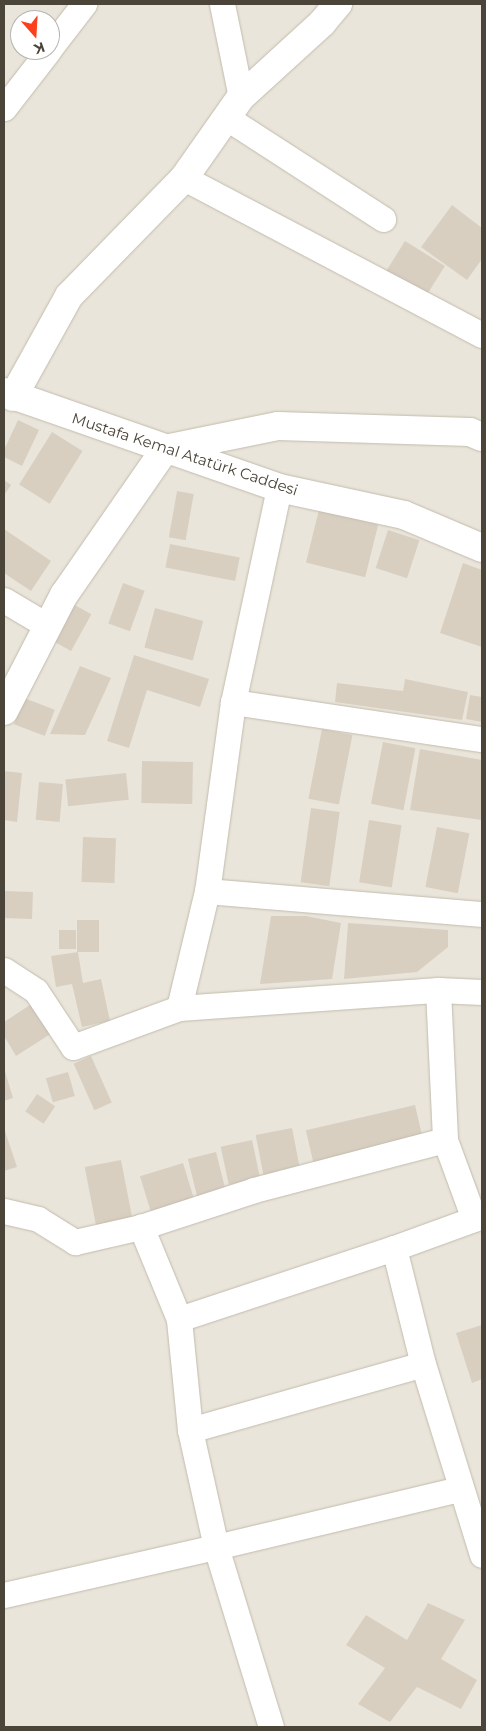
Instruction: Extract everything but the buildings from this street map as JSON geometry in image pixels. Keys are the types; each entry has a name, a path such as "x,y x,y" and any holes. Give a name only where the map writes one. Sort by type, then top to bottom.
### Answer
{"street":[{"path":"60,35 84,4"},
{"path":"222,4 234,107 383,219"},
{"path":"8,394 69,296 184,178 234,107 327,10"},
{"path":"4,108 41,60"},
{"path":"184,178 482,334"},
{"name":"Mustafa Kemal Atatürk Caddesi","path":"8,394 280,488 404,515 482,548"},
{"path":"4,711 64,595 165,449 278,426 470,432 482,437"},
{"path":"179,1008 207,891 233,702 280,488"},
{"path":"4,600 48,626"},
{"path":"233,702 482,740"},
{"path":"207,891 482,914"},
{"path":"4,970 36,991 73,1047 179,1008 438,990 482,992"},
{"path":"179,1319 394,1248 478,1218 445,1140 438,990"},
{"path":"4,1211 38,1219 74,1242 141,1227 254,1190 445,1140"},
{"path":"141,1227 179,1319 190,1430 216,1547 271,1727"},
{"path":"394,1248 423,1364 460,1489 482,1555"},
{"path":"190,1430 423,1364"},
{"path":"4,1595 460,1489"}],"shaded area":[{"path":"4,4 482,4 482,1727 4,1727"}]}
